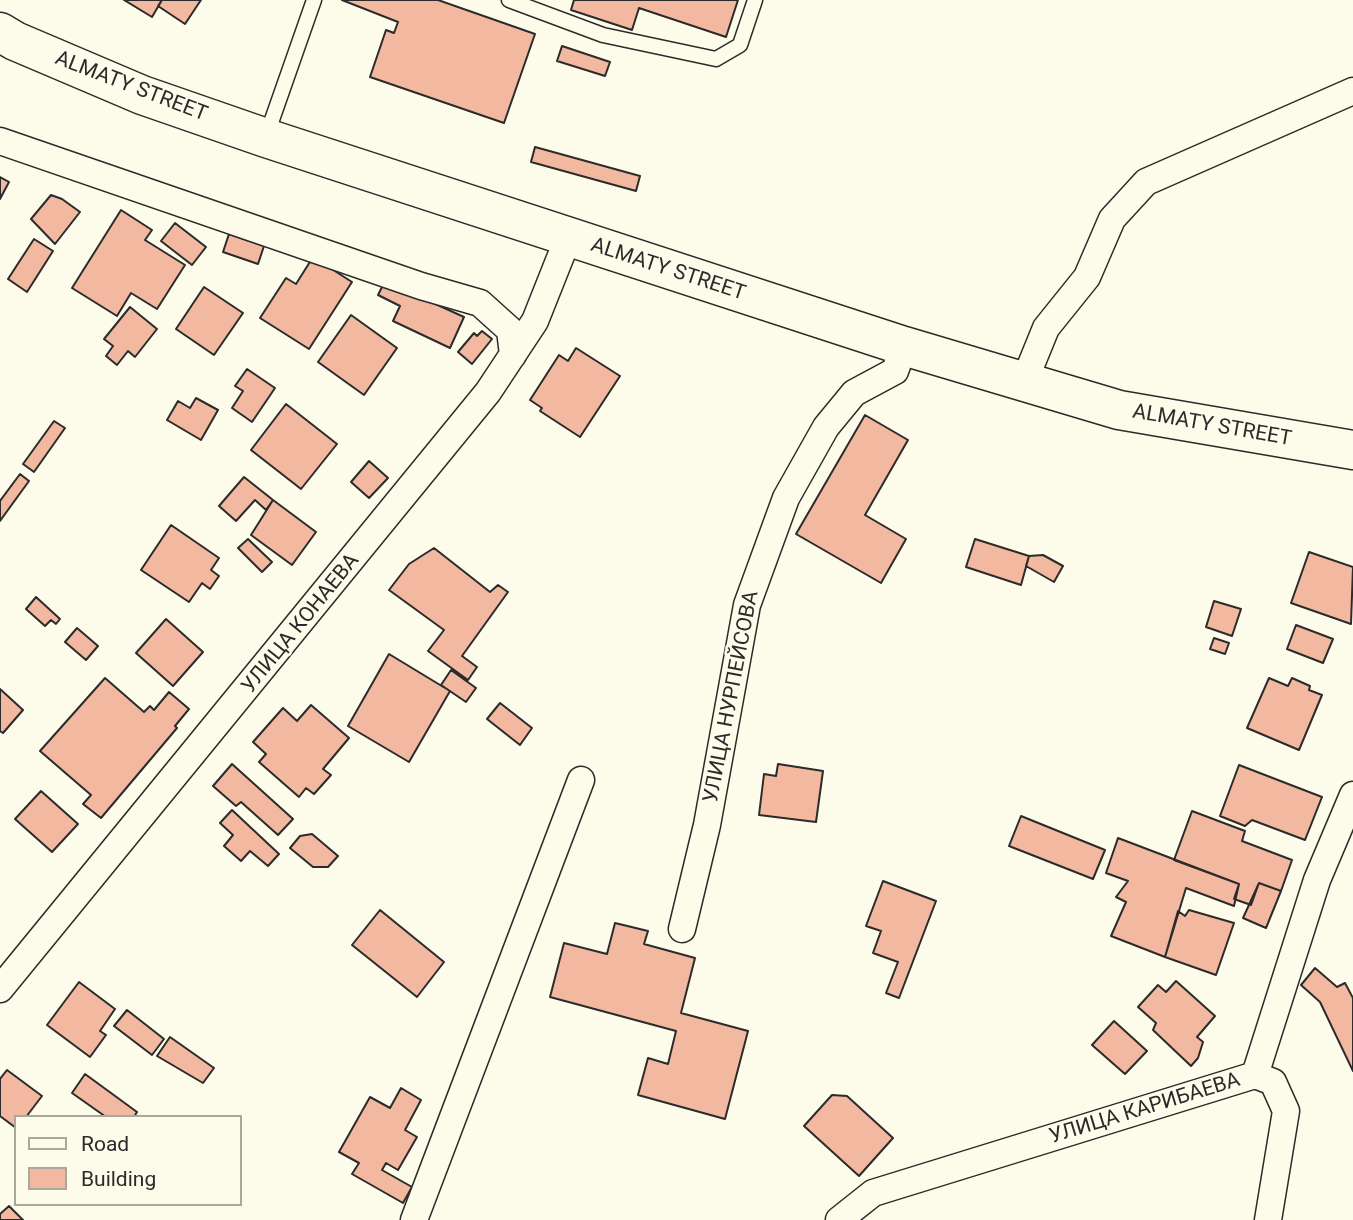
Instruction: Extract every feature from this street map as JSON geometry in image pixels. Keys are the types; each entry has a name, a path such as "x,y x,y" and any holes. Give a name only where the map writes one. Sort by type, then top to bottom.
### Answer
{"main road":[{"name":"ALMATY STREET","path":"0,32 15,41 142,95 568,238 904,346 1119,410 1353,450"}],"street":[{"path":"1024,382 1046,328 1087,277 1112,219 1146,182 1353,91"},
{"path":"0,141 421,286 480,303 510,330 513,355"},
{"name":"УЛИЦА КОНАЕВА","path":"0,989 488,393 535,321 568,238"},
{"name":"УЛИЦА НУРПЕЙСОВА","path":"682,929 707,825 747,605 786,498 826,427 854,393 895,371 904,346"},
{"path":"414,1220 580,780"},
{"name":"УЛИЦА КАРИБАЕВА","path":"839,1220 873,1193 1255,1075 1317,880 1353,795"},
{"path":"1255,1075 1273,1082 1286,1111 1268,1220"}],"lane":[{"path":"266,138 314,0"},
{"path":"509,0 603,35 716,59 740,45 755,0"}],"building":[{"path":"124,0 162,0 152,17"},
{"path":"162,0 201,0 185,24 158,6"},
{"path":"342,0 438,0 535,34 504,123 370,77 386,30 394,33 398,22"},
{"path":"574,0 738,0 726,37 639,8 632,30 571,10"},
{"path":"562,46 610,62 605,76 557,61"},
{"path":"535,147 640,176 636,191 531,162"},
{"path":"0,177 9,182 0,199"},
{"path":"51,195 62,199 80,212 55,244 31,219"},
{"path":"121,210 152,230 145,240 185,265 157,309 131,293 117,316 72,288"},
{"path":"175,223 206,247 192,265 161,241"},
{"path":"229,234 264,246 258,264 223,252"},
{"path":"34,239 53,251 27,292 8,279"},
{"path":"313,257 352,282 309,349 260,318 286,278 296,284"},
{"path":"385,281 464,317 450,348 393,321 400,306 378,295"},
{"path":"204,287 243,313 214,355 176,329"},
{"path":"130,307 157,329 135,357 128,351 117,365 106,356 113,346 104,339"},
{"path":"351,315 397,348 364,395 318,362"},
{"path":"482,331 492,339 472,364 458,352 474,333 477,336"},
{"path":"576,348 620,376 580,437 540,411 542,408 530,400 559,355 568,361"},
{"path":"247,369 275,388 252,422 232,408 243,391 235,386"},
{"path":"196,398 218,410 201,440 167,420 178,401 190,408"},
{"path":"286,404 337,444 301,489 251,450"},
{"path":"865,415 908,440 865,515 906,539 881,583 796,534"},
{"path":"54,421 65,428 34,472 23,464"},
{"path":"369,461 388,478 369,498 351,482"},
{"path":"20,474 29,481 0,521 0,501"},
{"path":"244,477 273,500 266,510 255,500 236,521 219,506"},
{"path":"273,500 316,532 292,565 251,535"},
{"path":"171,525 219,558 211,570 219,576 210,589 202,583 189,602 141,570"},
{"path":"248,539 272,562 262,572 238,548"},
{"path":"975,539 1029,556 1021,585 966,567"},
{"path":"434,548 490,592 498,585 508,592 462,656 477,667 468,680 428,651 444,630 389,590 409,564"},
{"path":"1309,552 1353,567 1351,624 1291,603"},
{"path":"1043,555 1063,566 1054,582 1026,566 1029,556"},
{"path":"36,597 60,619 56,624 51,620 45,626 26,609"},
{"path":"1214,601 1241,609 1232,636 1206,627"},
{"path":"166,619 203,652 173,686 136,653"},
{"path":"1296,625 1333,639 1323,663 1287,649"},
{"path":"77,628 98,646 86,660 65,642"},
{"path":"1214,638 1229,643 1225,654 1210,649"},
{"path":"389,654 450,691 409,762 348,726"},
{"path":"451,670 476,688 466,702 441,685"},
{"path":"105,678 144,712 150,706 154,710 169,692 189,709 175,726 177,728 101,818 83,804 91,795 40,751"},
{"path":"1269,678 1288,686 1292,678 1322,695 1299,750 1247,728"},
{"path":"0,689 23,710 3,733 0,731"},
{"path":"500,703 532,728 520,745 487,719"},
{"path":"311,705 349,738 323,769 331,775 314,794 306,788 299,797 259,762 266,754 253,742 283,708 297,721"},
{"path":"232,764 293,819 278,835 241,802 236,806 213,786"},
{"path":"778,764 823,771 816,822 759,815 764,774 776,776"},
{"path":"1239,765 1322,797 1305,840 1252,820 1245,826 1220,816"},
{"path":"41,791 78,824 52,852 15,819"},
{"path":"232,810 279,854 268,866 250,851 241,861 224,846 233,835 220,823"},
{"path":"1192,811 1245,831 1242,841 1292,860 1281,891 1259,883 1251,905 1234,899 1239,884 1174,860"},
{"path":"1021,816 1105,850 1093,879 1009,846"},
{"path":"312,834 338,856 328,867 313,867 290,848 300,836"},
{"path":"1118,838 1239,884 1234,906 1186,888 1165,957 1111,936 1126,902 1116,897 1128,881 1106,873"},
{"path":"883,881 936,901 899,998 886,993 898,962 873,953 881,931 866,926"},
{"path":"1259,883 1281,891 1266,928 1243,918"},
{"path":"380,910 444,962 417,997 352,945"},
{"path":"1189,910 1234,923 1216,975 1165,957 1178,911 1185,916"},
{"path":"615,923 648,931 644,944 695,958 681,1013 748,1031 725,1119 638,1095 648,1058 668,1064 676,1031 550,997 564,943 607,954"},
{"path":"1315,968 1337,987 1345,983 1353,998 1353,1071 1320,1002 1301,985"},
{"path":"1176,981 1215,1016 1197,1037 1203,1042 1198,1058 1191,1066 1153,1030 1156,1023 1138,1007 1158,985 1166,992"},
{"path":"79,982 115,1009 100,1031 106,1035 90,1057 47,1025"},
{"path":"127,1010 164,1039 152,1055 114,1026"},
{"path":"1114,1021 1147,1051 1125,1074 1092,1045"},
{"path":"170,1037 214,1068 203,1083 157,1056"},
{"path":"7,1070 42,1096 28,1115 14,1115 14,1126 0,1116 0,1079"},
{"path":"85,1074 137,1112 135,1115 103,1115 72,1093"},
{"path":"401,1088 421,1100 405,1130 417,1137 398,1170 386,1163 382,1170 412,1187 403,1203 352,1174 359,1163 339,1152 370,1097 390,1108"},
{"path":"832,1095 847,1096 893,1138 859,1176 804,1126"},
{"path":"9,1206 23,1220 0,1220 0,1214"}]}
